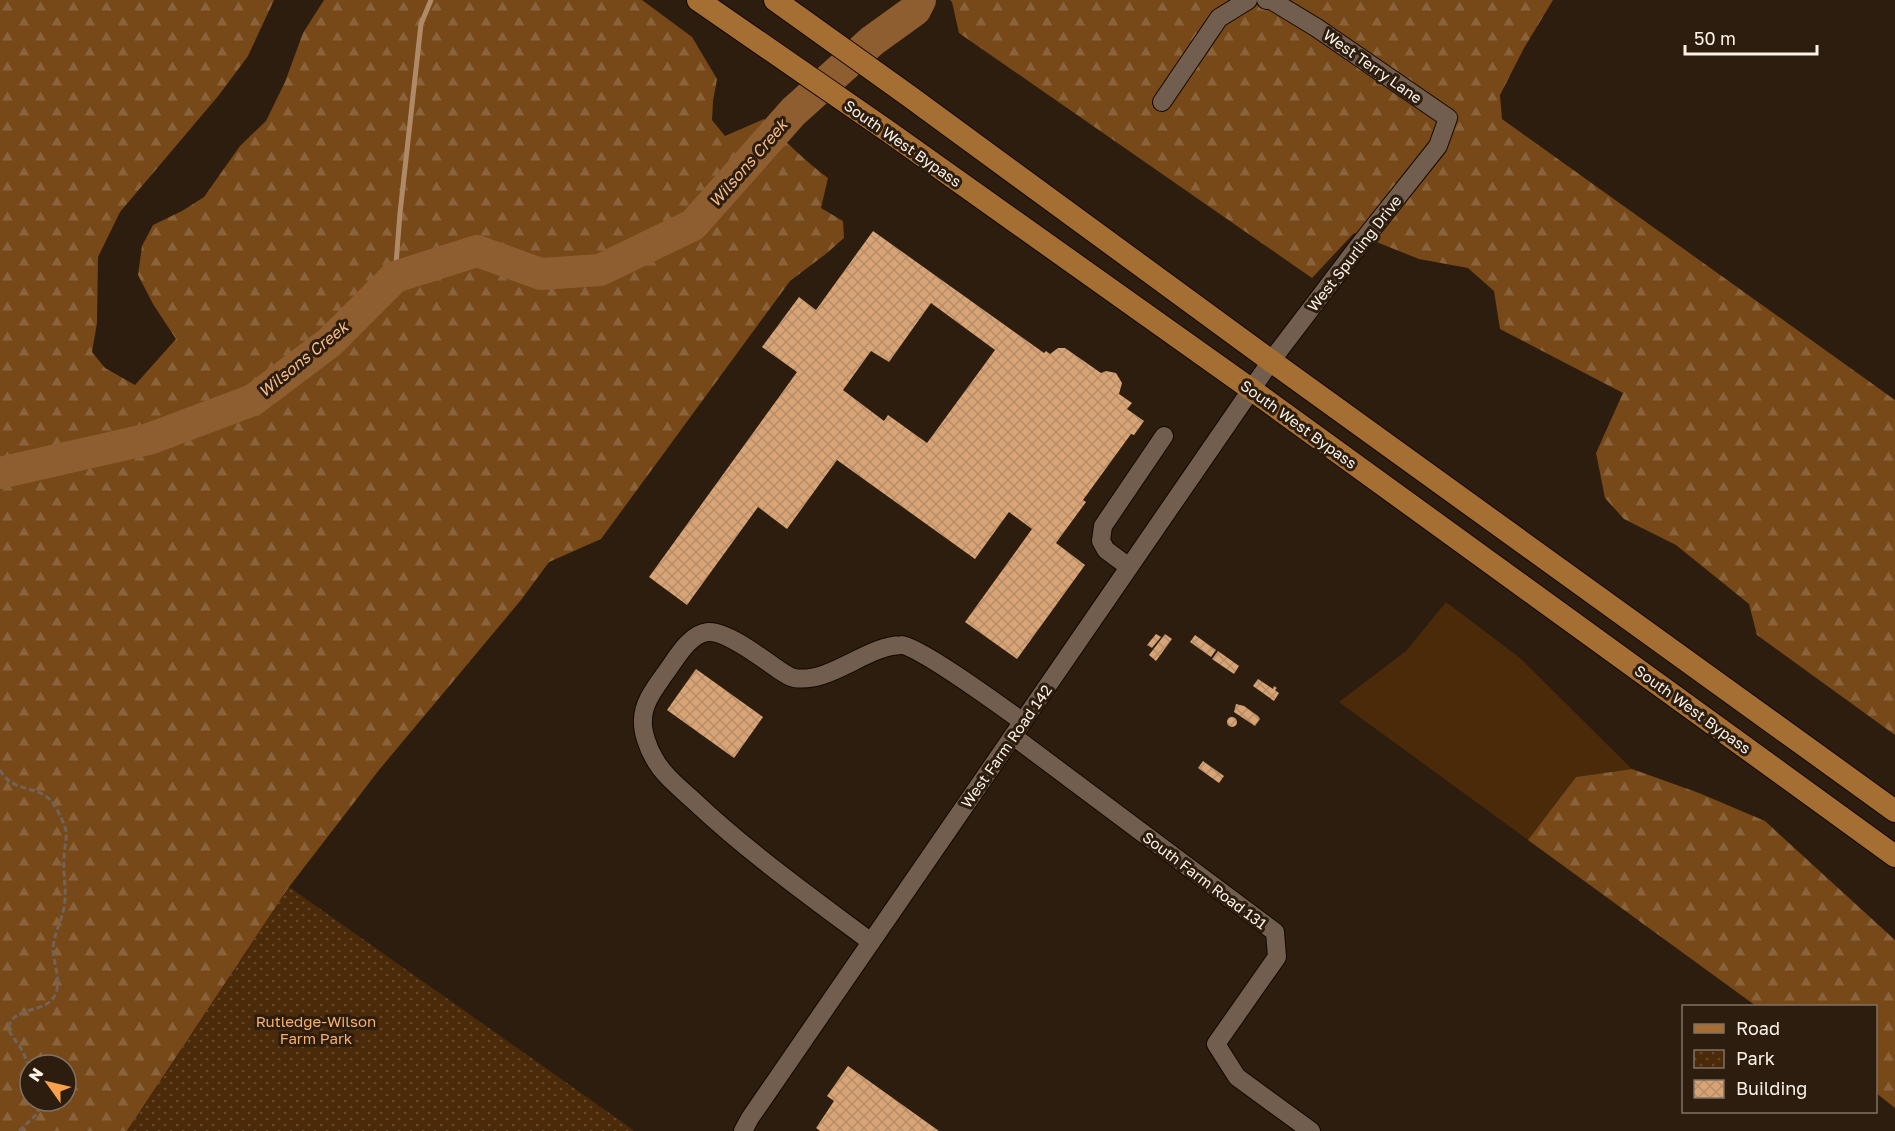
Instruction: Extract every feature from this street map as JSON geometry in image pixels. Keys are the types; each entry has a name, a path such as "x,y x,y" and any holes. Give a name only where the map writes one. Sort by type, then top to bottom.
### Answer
{"main road":[{"path":"775,0 1895,811"},
{"name":"South West Bypass","path":"704,4 889,132 1252,390 1895,856"}],"street":[{"path":"1162,102 1219,18 1248,0"},
{"path":"1266,0 1271,0"},
{"name":"West Terry Lane","path":"1271,0 1317,28 1448,118 1438,146"},
{"name":"West Spurling Drive","path":"1271,361 1438,146"},
{"name":"West Farm Road 142","path":"743,1131 1271,361"},
{"path":"1129,567 1106,550 1101,541 1103,526 1164,436"},
{"path":"871,942 745,846 704,811 654,759 646,738 643,720 647,702 661,680 693,638 708,632 727,636 792,678 806,679 827,673 884,648 903,644 952,673 1018,729"},
{"name":"South Farm Road 131","path":"1018,729 1275,932 1277,957 1216,1044 1237,1077 1311,1131"}],"path":[{"path":"0,770 9,782 43,793 50,798 66,828 65,902 54,936 53,950 57,977 56,993 44,1006 16,1014 9,1025 9,1031 23,1053"},
{"path":"19,1131 38,1113"}],"green space":[{"path":"0,0 274,0 248,56 219,95 120,212 98,257 97,323 92,352 105,368 135,385 176,339 153,304 138,275 142,246 153,225 204,197 240,146 266,121 285,82 303,33 324,0 642,0 692,37 717,79 712,120 725,136 764,119 828,178 821,208 843,221 844,238 790,281 601,539 549,562 521,600 379,770 289,887 127,1131 0,1131"},
{"path":"950,0 1553,0 1524,48 1500,95 1502,119 1895,400 1895,735 1757,635 1749,604 1676,545 1624,519 1605,498 1596,453 1623,393 1500,329 1494,291 1468,268 1419,259 1354,233 1312,278 959,33"},
{"path":"1446,602 1520,658 1632,769 1576,777 1528,840 1339,702 1406,651"},
{"path":"1632,769 1699,793 1765,821 1895,940 1895,1108 1877,1094 1877,1005 1755,1005 1528,840 1576,777"},
{"name":"Rutledge-Wilson Farm Park","path":"289,887 625,1124 634,1131 127,1131"}],"building":[{"path":"873,231 1044,353 1046,351 1050,354 1058,348 1065,348 1101,373 1106,371 1116,373 1122,383 1119,394 1132,403 1127,409 1144,421 1134,435 1131,434 1083,500 1086,502 1056,543 1085,565 1017,659 965,622 1032,529 1009,512 975,559 837,460 787,529 758,507 687,605 649,577 797,372 762,347 799,297 816,310","holes":["931,303 995,350 927,443 888,415 884,421 843,390 871,351 889,362"]},
{"path":"1156,634 1161,637 1152,648 1147,645"},
{"path":"1165,634 1172,639 1156,661 1149,655"},
{"path":"1195,635 1216,650 1211,657 1190,642"},
{"path":"1218,651 1239,666 1234,674 1212,659"},
{"path":"696,669 763,717 734,758 667,710"},
{"path":"1258,679 1273,689 1274,686 1277,688 1275,690 1279,693 1274,701 1253,686"},
{"path":"1236,704 1244,706 1258,716 1260,719 1255,726 1234,712"},
{"path":"1232,717 1237,722 1232,727 1227,722"},
{"path":"1203,761 1224,776 1219,783 1198,768"},
{"path":"848,1066 939,1131 820,1131 816,1128 834,1101 827,1096"}],"waterway":[{"path":"395,277 421,24 431,0"},
{"name":"Wilsons Creek","path":"0,473 149,439 253,400 330,342 395,277 477,251 541,274 600,270 693,225 793,112 872,41 915,10 920,0"}]}
